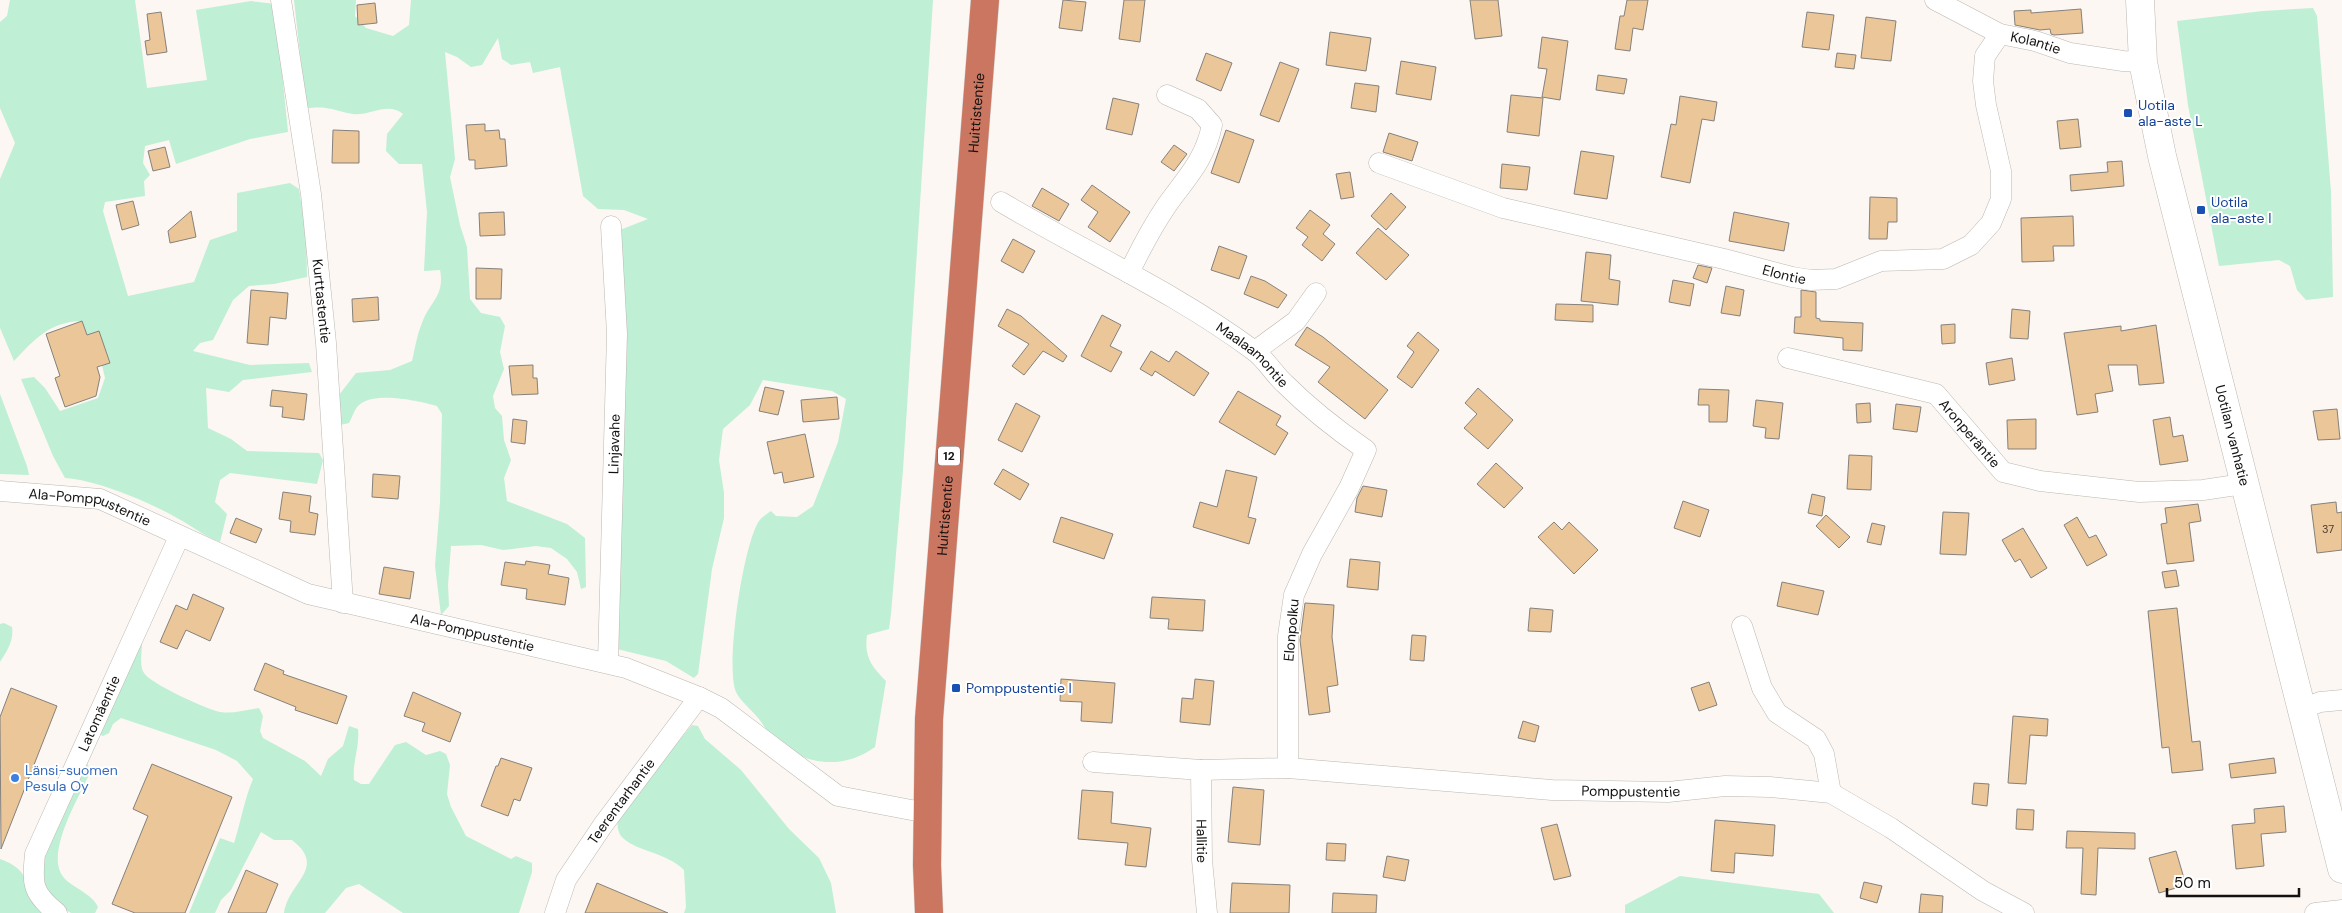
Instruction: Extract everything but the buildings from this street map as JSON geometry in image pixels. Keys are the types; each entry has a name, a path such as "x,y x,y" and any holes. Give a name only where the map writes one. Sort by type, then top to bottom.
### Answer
{"highway":[{"name":"Huittistentie","path":"930,913 927,813 929,719 985,0"}],"main road":[{"name":"Uotilan vanhatie","path":"2140,0 2143,62 2170,192 2342,869"}],"street":[{"name":"Kurttastentie","path":"281,0 311,194 326,342 343,603"},
{"name":"Kolantie","path":"1935,0 2000,34 2035,41 2070,53 2143,62"},
{"name":"Elontie","path":"1379,163 1503,208 1582,228 1724,259 1792,277 1836,279 1881,261 1943,259 1972,246 1991,224 2001,200 2001,170 1986,106 1983,81 1986,56 2000,34"},
{"path":"1129,273 1141,247 1167,206 1199,162 1208,146 1211,132 1212,125 1198,109 1167,95"},
{"name":"Maalaamontie","path":"1001,202 1199,314 1255,351 1283,382 1333,427 1366,450"},
{"name":"Linjavahe","path":"608,662 617,334 612,226"},
{"path":"1255,351 1296,321 1316,293"},
{"name":"Aronperäntie","path":"1788,358 1936,394 2003,472 2040,481 2139,492 2203,490 2244,484"},
{"name":"Elonpolku","path":"1288,768 1288,636 1294,595 1312,554 1349,488 1366,450"},
{"name":"Ala-Pomppustentie","path":"0,491 100,499 179,537 308,594 608,662 699,697 721,708 838,796 927,813"},
{"name":"Latomäentie","path":"57,913 40,900 33,878 36,854 179,537"},
{"path":"1742,626 1762,688 1777,713 1816,739 1824,754 1831,793"},
{"name":"Teerentarhantie","path":"555,913 566,880 571,872 608,817 699,697"},
{"path":"2302,709 2320,702 2342,700"},
{"name":"Pomppustentie","path":"1094,762 1202,770 1288,768 1552,790 1668,792 1725,786 1831,793 1891,828 1983,891 2024,913"},
{"name":"Hallitie","path":"1202,770 1202,860 1207,913"},
{"path":"2315,913 2342,910"}],"green space":[{"path":"10,0 135,0 147,88 207,80 196,10 251,1 275,4 288,132 250,139 176,164 169,140 145,146 143,163 150,175 144,181 145,196 105,202 103,211 128,296 194,282 210,240 237,231 237,193 290,183 299,189 306,231 307,277 274,284 249,286 233,300 213,340 200,343 193,351 250,365 309,363 312,372 243,380 229,392 206,388 208,428 231,439 247,451 319,453 323,460 317,484 230,473 220,480 215,502 227,514 220,542 138,499 107,487 65,478 53,456 21,379 34,377 45,388 60,411 98,398 105,378 102,365 110,362 99,331 87,335 82,321 60,325 36,339 14,361 0,328 0,179 15,143 0,108 0,22 7,16"},
{"path":"294,0 356,0 355,16 366,28 393,36 409,25 411,0 933,0 903,470 891,614 889,629 867,635 866,642 870,660 886,681 875,747 847,760 833,762 818,761 791,751 767,731 741,699 736,692 733,678 737,606 747,554 753,534 759,521 771,511 776,516 797,517 813,506 838,442 846,399 832,391 763,380 750,405 723,429 719,460 724,493 724,518 712,569 698,674 694,678 666,661 617,649 620,230 648,219 624,210 598,209 583,196 560,67 533,73 530,62 511,65 502,59 498,38 482,65 471,67 457,57 445,52 455,159 450,177 460,225 467,247 470,299 481,313 500,317 505,326 500,352 504,369 493,396 495,408 502,416 504,440 511,460 504,478 507,501 567,524 585,538 586,587 581,589 577,572 567,559 551,548 536,546 503,550 481,545 451,546 448,585 449,606 441,615 435,566 440,502 442,414 437,406 419,402 396,398 374,399 365,401 358,406 349,423 340,425 339,395 356,373 390,370 412,361 417,337 425,315 439,292 440,270 424,271 427,212 422,164 399,164 386,151 387,134 403,114 397,110 385,109 353,114 326,108 306,108"},
{"path":"2313,8 2317,16 2331,192 2333,297 2306,300 2297,290 2290,266 2279,260 2219,266 2188,105 2177,21 2263,11"},
{"path":"0,394 27,466 29,475 0,474"},
{"path":"4,623 12,627 12,637 0,662 0,624"},
{"path":"142,643 142,670 149,678 178,695 216,711 232,712 259,708 263,716 260,731 263,738 305,761 321,776 328,759 343,746 349,726 358,729 354,780 361,784 369,784 395,745 406,742 426,755 440,751 446,754 450,765 447,794 451,807 466,836 511,859 516,856 532,863 532,872 519,913 403,913 359,884 346,888 325,913 284,913 292,892 303,875 306,859 302,850 292,840 274,840 261,832 231,890 221,900 215,913 189,913 220,838 234,843 253,779 237,761 216,750 121,718 113,724 109,733 103,736 96,733"},
{"path":"692,725 698,726 705,739 741,770 789,829 819,858 831,883 836,913 684,913 686,907 684,870 669,859 629,843 621,836 618,828 618,816"},
{"path":"84,758 90,769 88,777 64,830 58,858 60,871 66,880 88,896 98,907 95,913 71,913 57,903 48,893 43,877 44,861 55,824"},
{"path":"0,859 20,871 35,906 42,913 0,913"},
{"path":"1680,876 1819,894 1834,913 1625,913 1625,905"}],"place":[{"name":"Uotila ala-aste L","path":"2128,113"},
{"name":"Uotila ala-aste I","path":"2201,210"},
{"name":"Pomppustentie I","path":"956,688"},
{"name":"Länsi-suomen Pesula Oy","path":"15,778"}]}
